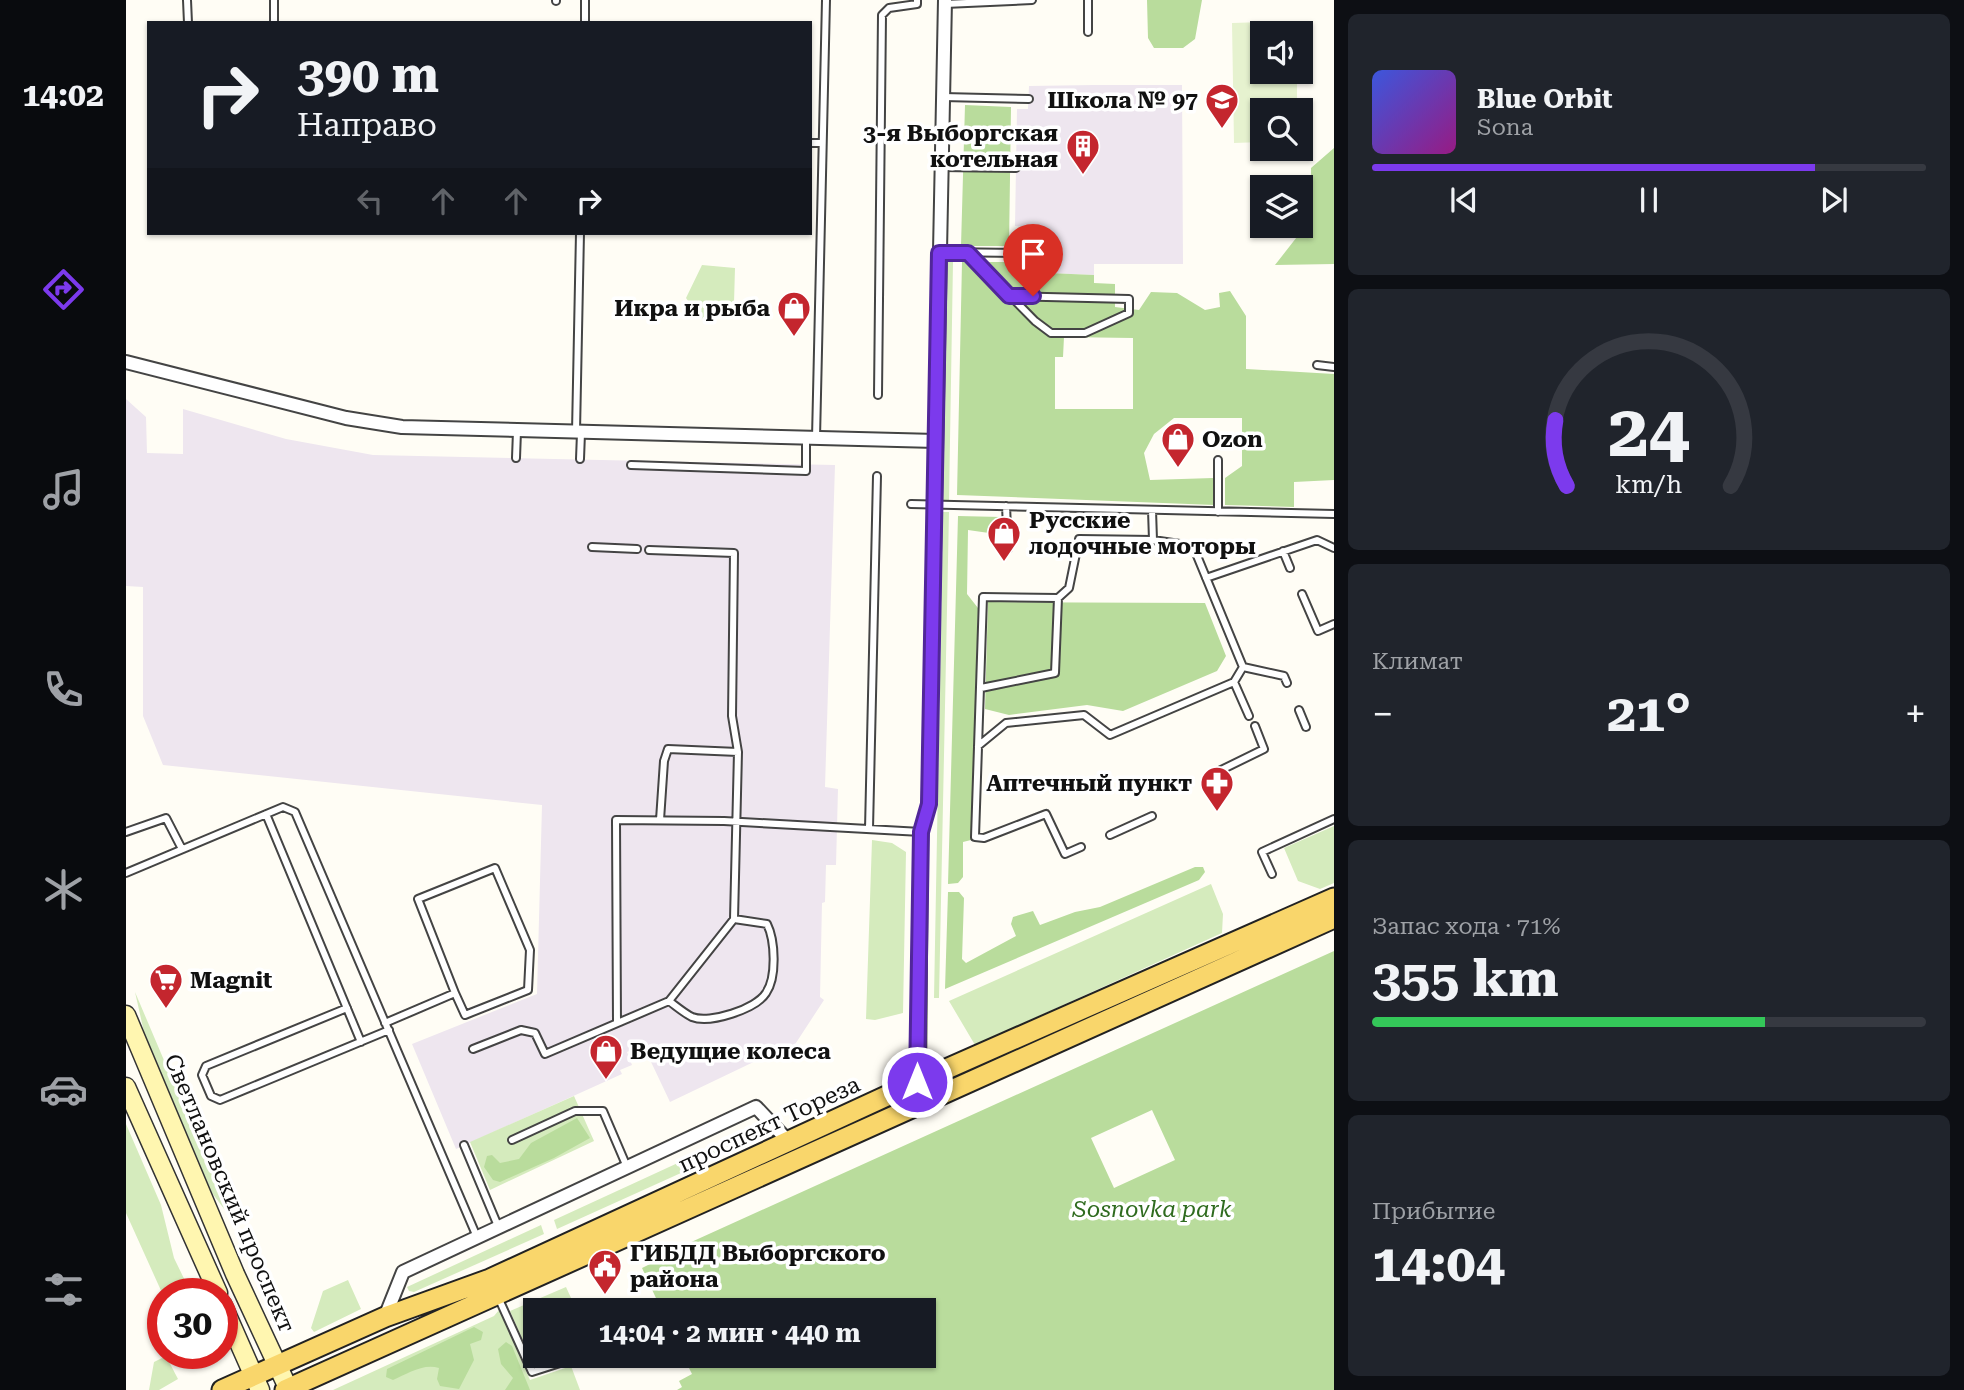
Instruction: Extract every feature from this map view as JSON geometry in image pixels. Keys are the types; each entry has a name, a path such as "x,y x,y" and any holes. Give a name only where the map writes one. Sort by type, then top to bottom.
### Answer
{"main road":[{"name":"проспект Тореза","path":"288,1390 917,1082 1334,898"},
{"name":"проспект Тореза","path":"222,1390 256,1382 277,1363 385,1317 494,1288 926,1102 1334,918"},
{"name":"Светлановский проспект","path":"126,1015 288,1390"},
{"path":"126,1087 211,1278"},
{"path":"238,1341 256,1382"}],"street":[{"path":"926,1102 917,1082 921,832 929,804 945,2"},
{"path":"126,362 373,423 428,429 936,441"},
{"path":"385,1317 403,1272 756,1107 790,1143"}],"lane":[{"path":"187,0 188,21"},
{"path":"274,0 274,21"},
{"path":"585,0 585,21"},
{"path":"631,465 806,471 811,438 826,0"},
{"path":"878,395 882,15 889,8 917,4 917,0"},
{"path":"945,2 1032,0"},
{"path":"1088,0 1088,32"},
{"path":"943,97 1029,99"},
{"path":"812,143 822,143"},
{"path":"941,167 1016,168"},
{"path":"580,235 580,460"},
{"path":"939,253 1025,253"},
{"path":"968,253 1009,296 1051,333 1086,334 1129,313 1129,299 1009,296"},
{"path":"1317,365 1334,366"},
{"path":"516,458 517,431"},
{"path":"1218,460 1219,512"},
{"path":"869,829 877,475"},
{"path":"911,504 1334,514"},
{"path":"1006,506 1008,549"},
{"path":"1152,510 1153,540"},
{"path":"1081,847 1065,854 1046,814 984,838 975,837 983,597 1058,598 1069,588 1079,539 1153,540 1193,546 1243,667"},
{"path":"1206,578 1317,540 1334,548"},
{"path":"592,547 637,549"},
{"path":"473,1049 521,1030 535,1032 544,1054 669,1001 734,919 738,752 732,716 734,554 649,550"},
{"path":"1283,551 1290,568"},
{"path":"1302,594 1318,631 1334,624"},
{"path":"981,688 1055,673 1058,598"},
{"path":"978,746 1006,723 1084,715 1110,735 1234,682 1243,667"},
{"path":"1243,667 1284,676 1287,683"},
{"path":"1234,682 1249,716"},
{"path":"1299,710 1307,727"},
{"path":"1215,773 1264,750 1255,726"},
{"path":"660,820 664,761 668,749 738,752"},
{"path":"126,873 284,807 295,812 477,1237"},
{"path":"266,814 361,1042"},
{"path":"1110,835 1152,816"},
{"path":"126,832 166,818 182,849"},
{"path":"1272,874 1262,852 1334,819"},
{"path":"617,1022 616,820 736,822 921,832"},
{"path":"495,868 530,950 528,990 465,1015 455,993 418,899 495,868"},
{"path":"669,1001 692,1017 707,1019 727,1017 764,996 771,984 773,935 767,924 734,919"},
{"path":"385,1023 455,993"},
{"path":"347,1008 206,1066 202,1075 211,1096 220,1100 389,1030"},
{"path":"512,1140 575,1111 603,1111 627,1167"},
{"path":"464,1145 498,1226"},
{"path":"494,1288 523,1352"},
{"path":"530,1368 532,1372 544,1368"}],"shaded area":[{"path":"1182,85 1183,264 1094,264 1094,275 1025,272 1026,227 1015,226 1017,109 1028,109 1029,86"},
{"path":"126,399 146,417 147,453 183,454 183,409 286,439 373,455 835,465 825,787 838,789 836,865 826,865 825,902 822,903 820,997 824,1000 792,1049 787,1046 670,1102 643,1045 627,1052 632,1065 620,1070 622,1074 456,1149 412,1044 537,994 542,805 163,765 143,716 143,587 126,586"}],"green space":[{"path":"1147,0 1202,0 1195,39 1183,48 1154,48 1148,38"},
{"path":"1250,22 1250,84 1297,84 1297,98 1250,98 1250,142 1234,143 1232,23"},
{"path":"965,105 1011,107 1009,246 961,246"},
{"path":"1334,148 1334,264 1275,265 1296,238 1313,238 1311,168"},
{"path":"948,262 953,262 949,500 943,500"},
{"path":"962,262 1025,262 1025,272 1094,275 1094,283 1115,284 1115,307 1139,310 1151,292 1177,293 1205,310 1220,307 1219,293 1230,291 1246,316 1246,369 1334,374 1334,480 1294,482 1294,507 1225,505 1225,478 1242,466 1242,418 1174,418 1154,434 1144,453 1150,480 1213,478 1214,505 957,495","holes":["1064,337 1133,338 1133,409 1055,409 1055,357 1063,357"]},
{"path":"702,265 735,268 734,303 701,319 686,298"},
{"path":"943,512 949,512 939,998 934,998"},
{"path":"958,516 1001,517 999,524 989,533 968,530 967,594 978,608 971,840 963,842 963,877 958,883 948,884"},
{"path":"988,602 1205,603 1226,656 1217,671 1123,711 1087,705 1009,715 985,709"},
{"path":"1334,826 1334,883 1320,889 1298,881 1284,848"},
{"path":"872,840 892,843 906,852 903,1013 875,1020 866,1019"},
{"path":"1195,867 1203,867 1205,872 1199,880 945,989 948,892 959,892 964,898 962,959 966,963 1016,936 1011,924 1013,917 1033,911 1040,925 1075,912 1100,907"},
{"path":"1211,884 1223,914 1222,933 975,1045 949,1001"},
{"name":"Sosnovka park","path":"1334,951 1334,1390 677,1390 682,1387 679,1381 692,1374 689,1368 936,1368 936,1298 656,1298 642,1268 656,1261 656,1258","holes":["1152,1110 1175,1160 1114,1188 1091,1138"]},
{"path":"135,992 231,1218 212,1193 144,1032"},
{"path":"574,1096 594,1141 490,1190 470,1142"},
{"path":"577,1118 590,1138 554,1158 500,1182 493,1180 484,1167 487,1156 492,1155 500,1163 519,1159 531,1143"},
{"path":"126,1124 161,1205 174,1258 184,1278 155,1278 126,1213"},
{"path":"756,1127 758,1135 754,1140 557,1229 554,1220"},
{"path":"541,1225 544,1234 414,1292 407,1287"},
{"path":"348,1280 361,1309 314,1332 311,1328 323,1291"},
{"path":"566,1287 571,1298 540,1298"},
{"path":"523,1305 523,1341 510,1311"},
{"path":"499,1310 530,1380 572,1368 580,1390 333,1390 494,1316"},
{"path":"474,1327 483,1332 481,1340 470,1344 474,1360 459,1389 440,1386 437,1379 439,1368 433,1367 415,1370 393,1380 386,1377 387,1369"},
{"path":"506,1342 512,1346 530,1390 505,1390 513,1378 501,1364 498,1349"},
{"path":"153,1369 173,1369 178,1379 159,1390 149,1390"}],"place":[{"name":"Школа № 97","path":"1222,130"},
{"name":"3-я Выборгская котельная","path":"1083,176"},
{"name":"Икра и рыба","path":"794,338"},
{"name":"Ozon","path":"1178,469"},
{"name":"Русские лодочные моторы","path":"1004,563"},
{"name":"Аптечный пункт","path":"1217,813"},
{"name":"Magnit","path":"166,1010"},
{"name":"Ведущие колеса","path":"606,1081"},
{"name":"ГИБДД Выборгского района","path":"605,1296"}],"route":[{"path":"917,1082 921,832 929,804 939,253 968,253 1009,296 1033,296"}]}
